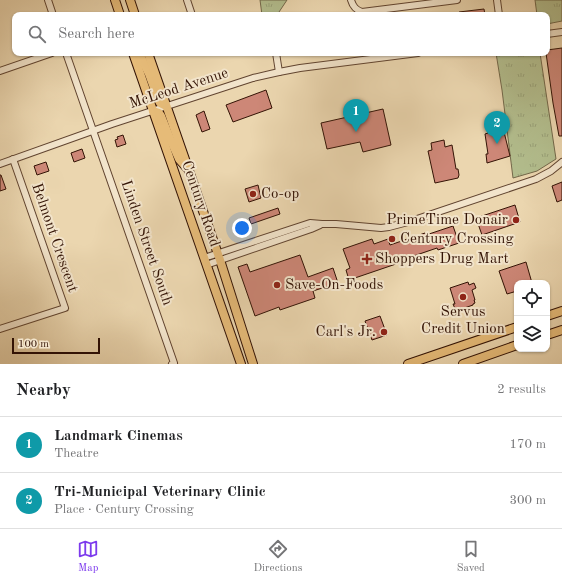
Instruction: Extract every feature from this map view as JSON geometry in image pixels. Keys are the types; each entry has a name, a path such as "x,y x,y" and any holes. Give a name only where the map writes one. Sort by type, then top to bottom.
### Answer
{"main road":[{"path":"130,0 134,12"},
{"path":"116,2 120,12"},
{"name":"Century Road","path":"134,56 240,364"},
{"path":"140,56 160,103 167,107"},
{"name":"Century Road","path":"149,56 219,257 253,362"},
{"path":"153,111 159,113 161,116 179,159 189,170"},
{"path":"550,315 562,311"},
{"path":"408,364 514,328"},
{"path":"550,334 562,330"},
{"path":"463,364 514,347"}],"street":[{"path":"48,0 52,12"},
{"path":"187,0 191,12"},
{"path":"351,0 354,7 362,12 457,0"},
{"path":"497,0 499,12"},
{"path":"550,34 562,32"},
{"path":"0,71 43,56"},
{"name":"Linden Street South","path":"67,56 173,364"},
{"path":"276,56 279,72"},
{"name":"McLeod Avenue","path":"0,164 153,111 226,87 279,72 394,56"},
{"name":"Belmont Crescent","path":"0,329 65,308 13,159"},
{"path":"205,261 311,229 322,224 381,228 408,222 536,179 551,171 562,162"}],"green space":[{"path":"260,0 287,0 279,12 262,12"},
{"path":"535,0 562,0 562,21 550,23 550,12 537,12"},
{"path":"496,56 540,56 556,159 537,171 513,178"}],"building":[{"path":"484,9 484,12 459,12"},
{"path":"562,48 562,136 559,136 546,56 550,56 550,50"},
{"path":"266,90 272,108 233,122 226,105"},
{"path":"383,109 391,145 363,152 360,142 327,149 321,123"},
{"path":"204,111 210,129 202,132 196,115"},
{"path":"503,128 510,156 487,163 486,154 488,154 485,134 488,133 488,130"},
{"path":"123,135 126,144 117,147 115,140 118,139 117,137"},
{"path":"444,140 445,147 452,145 456,169 458,169 459,175 458,178 435,183 428,151 432,150 431,143"},
{"path":"82,149 85,158 74,162 71,153"},
{"path":"46,162 49,171 37,175 34,166"},
{"path":"0,175 6,189 0,191"},
{"path":"562,182 562,200 557,202 552,186"},
{"name":"Co-op","path":"258,185 261,198 249,202 245,189"},
{"path":"515,205 520,222 482,235 476,218"},
{"name":"Co-op","path":"278,208 280,214 251,224 249,218"},
{"path":"453,226 459,243 438,250 437,248 349,280 346,270 350,268 343,249 372,239 374,244 388,239 390,245 425,233 426,235"},
{"name":"Save-On-Foods","path":"300,255 308,277 333,268 338,283 313,291 315,298 280,310 279,307 255,316 238,267 247,264 250,272"},
{"path":"526,262 531,280 514,280 514,292 507,294 499,271"},
{"name":"Servus Credit Union","path":"468,282 469,285 474,283 476,288 472,290 475,303 456,311 450,288"},
{"path":"380,316 387,335 372,340 365,321"}],"place":[{"name":"Landmark Cinemas","path":"356,132"},
{"name":"Tri-Municipal Veterinary Clinic","path":"497,144"},
{"name":"Co-op","path":"253,194"},
{"name":"PrimeTime Donair","path":"516,220"},
{"name":"Century Crossing","path":"392,239"},
{"name":"Shoppers Drug Mart","path":"367,259"},
{"name":"Save-On-Foods","path":"277,285"},
{"name":"Servus Credit Union","path":"463,297"},
{"name":"Carl's Jr.","path":"384,332"}]}
